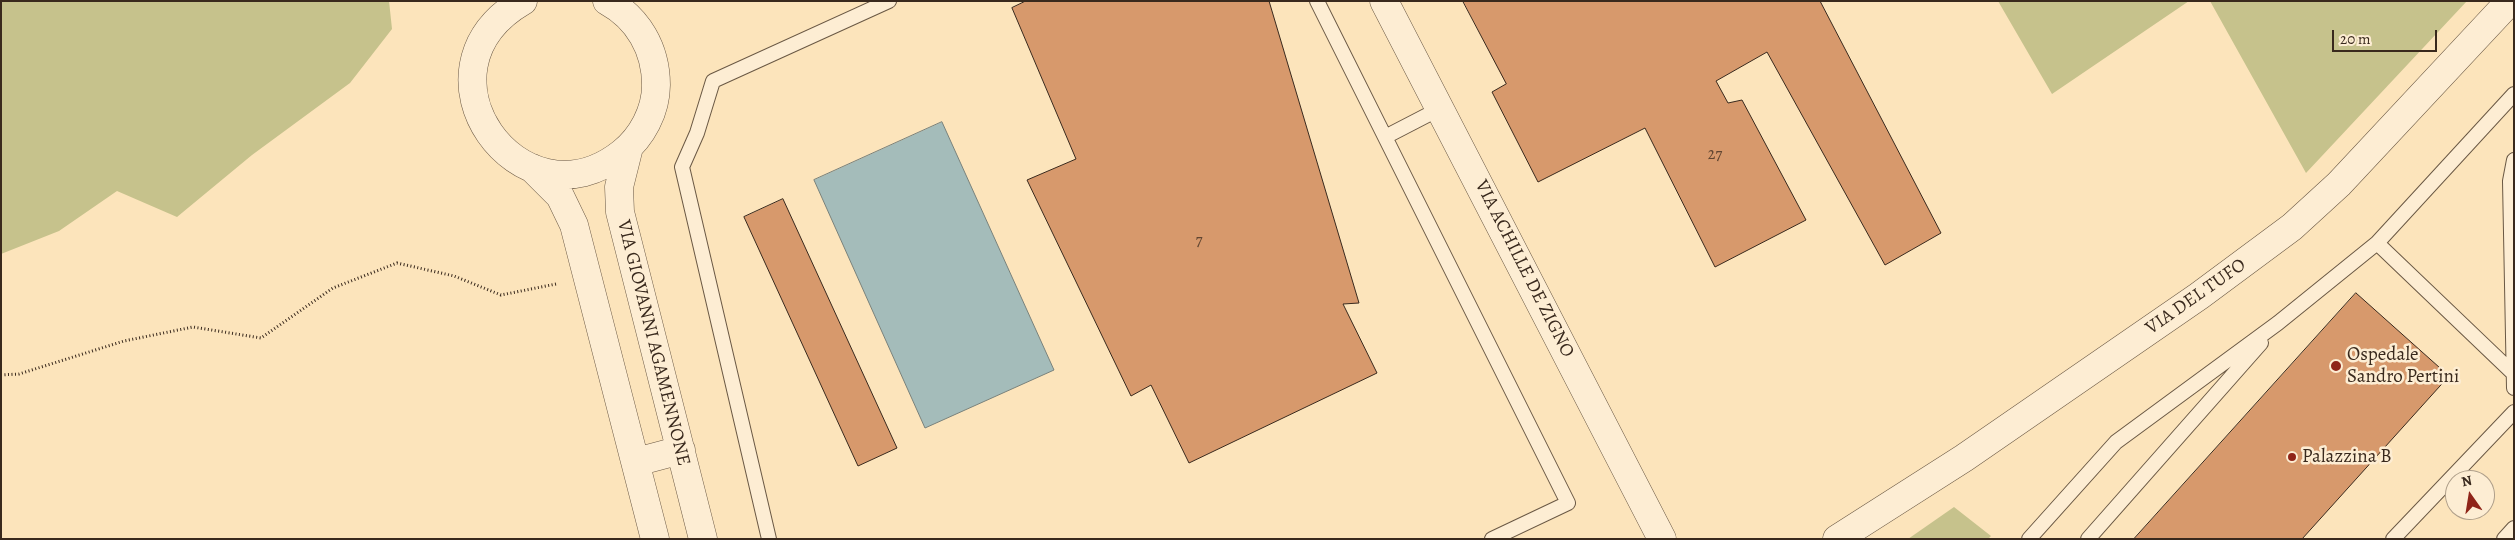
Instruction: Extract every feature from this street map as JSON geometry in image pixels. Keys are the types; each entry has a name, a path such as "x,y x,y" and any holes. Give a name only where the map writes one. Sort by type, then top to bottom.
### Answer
{"street":[{"name":"VIA GIOVANNI AGAMENNONE","path":"523,1 508,10 491,27 480,47 474,68 472,85 474,102 480,118 494,141 508,156 532,168 551,173 571,174 593,170 612,161 629,147 644,128 651,112 656,92 656,72 653,56 643,35 631,18 607,1"},
{"name":"VIA ACHILLE DE ZIGNO","path":"1384,1 1441,108 1662,539"},
{"name":"VIA DEL TUFO","path":"1837,539 1964,458 2199,296 2292,227 2339,184 2510,1"},
{"name":"VIA GIOVANNI AGAMENNONE","path":"629,147 619,187 620,212 703,539"},
{"name":"VIA GIOVANNI AGAMENNONE","path":"532,168 560,196 574,225 655,539"},
{"path":"636,462 681,450"}],"lane":[{"path":"769,539 682,167 697,133 712,81 889,1"},
{"path":"1317,1 1568,503 1492,539"},
{"path":"2028,539 2116,442 2278,323 2377,243 2514,94"},
{"path":"1385,137 1441,108"},
{"path":"2514,160 2510,181 2514,388"},
{"path":"2377,243 2513,374"},
{"path":"2088,539 2278,323"},
{"path":"2393,539 2514,412"},
{"path":"2504,539 2514,528"}],"path":[{"path":"1,376 19,374 124,341 193,327 261,338 333,288 397,263 454,276 501,295 587,275"}],"shaded area":[{"path":"1,1 389,1 392,29 350,83 252,155 177,217 117,191 59,231 1,254"},
{"path":"1998,1 2189,1 2052,94"},
{"path":"2210,1 2467,1 2306,173"},
{"path":"1954,507 1991,536 1988,539 1908,539"}],"water":[{"path":"942,122 1054,370 925,428 814,180"}],"building":[{"path":"1026,1 1269,1 1359,303 1343,304 1377,373 1189,463 1151,385 1131,396 1027,180 1076,159 1012,8"},
{"path":"1463,1 1820,1 1941,233 1885,265 1767,52 1716,81 1728,103 1742,100 1806,220 1715,267 1645,128 1538,182 1492,92 1506,84"},
{"path":"783,199 897,448 858,466 744,217"},
{"name":"Palazzina B","path":"2356,293 2449,376 2302,539 2134,539"}],"place":[{"name":"Ospedale Sandro Pertini","path":"2336,366"},
{"name":"Palazzina B","path":"2292,457"}]}
